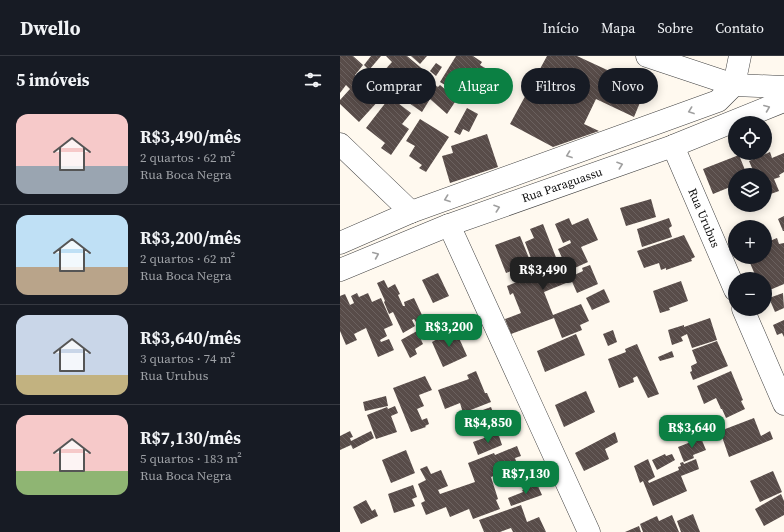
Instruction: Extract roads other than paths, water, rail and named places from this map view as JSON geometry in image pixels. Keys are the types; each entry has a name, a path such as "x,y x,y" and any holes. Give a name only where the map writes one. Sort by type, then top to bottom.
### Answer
{"street":[{"path":"647,56 734,85 784,87"},
{"path":"734,85 740,56"},
{"name":"Rua Paraguassu","path":"340,244 411,212 718,101 734,85"},
{"path":"718,101 728,124"},
{"name":"Rua Paraguassu","path":"748,116 784,102"},
{"name":"Rua Paraguassu","path":"340,270 449,225 673,146 728,124"},
{"path":"340,144 411,212"},
{"name":"Rua Urubus","path":"673,146 728,274"},
{"path":"449,225 589,532"},
{"path":"746,316 784,404"}]}
